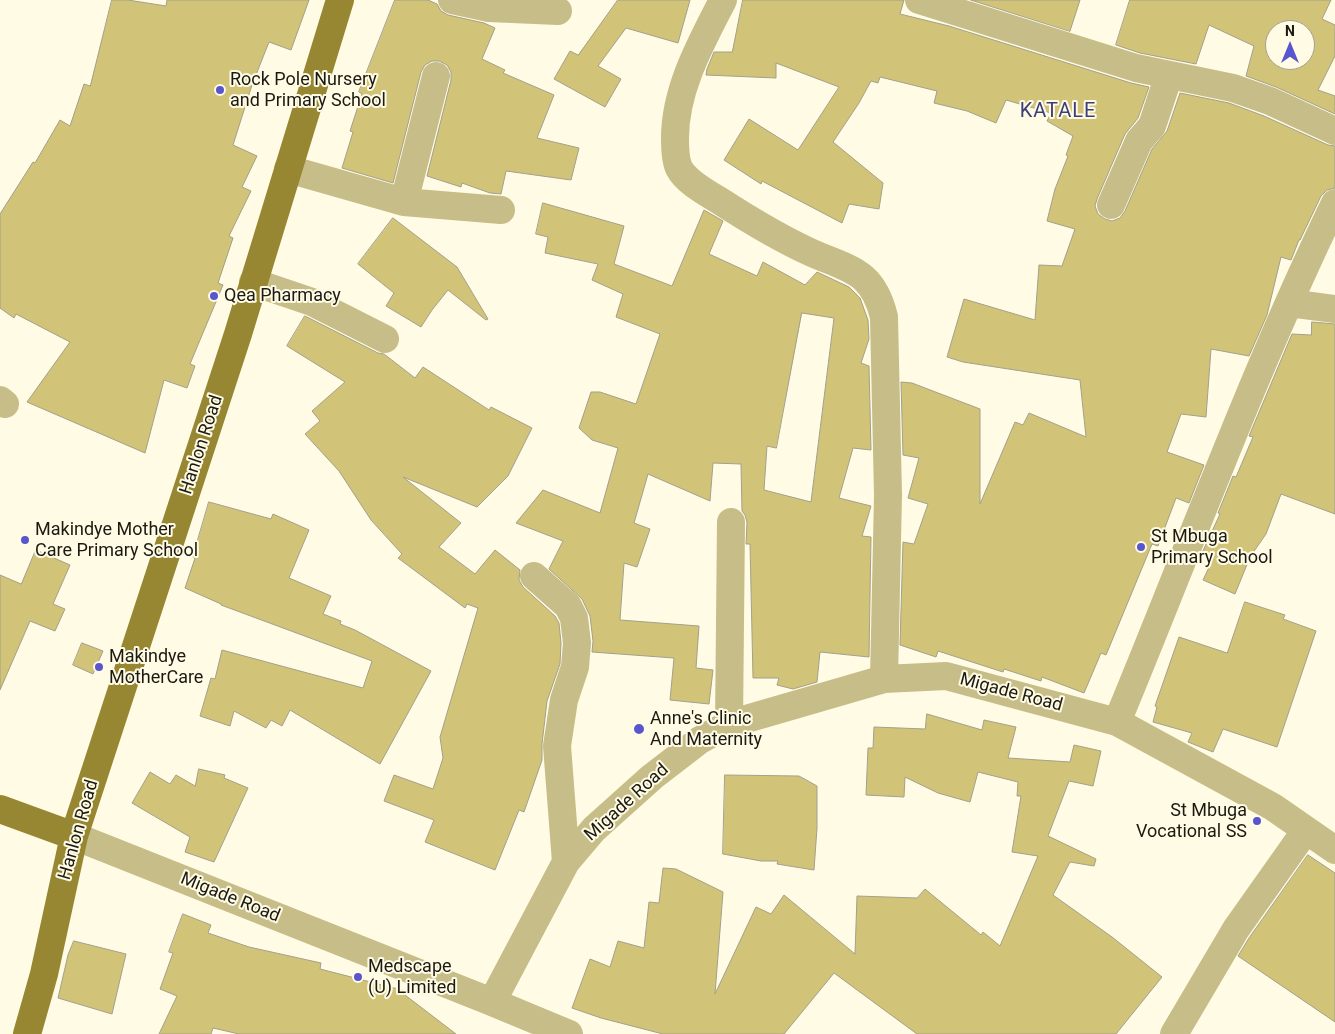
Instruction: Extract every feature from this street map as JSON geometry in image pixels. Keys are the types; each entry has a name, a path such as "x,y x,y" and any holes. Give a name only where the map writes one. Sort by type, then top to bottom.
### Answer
{"main road":[{"name":"Hanlon Road","path":"27,1034 44,974 74,836 232,352 340,0"},
{"path":"0,810 74,836"}],"street":[{"path":"452,0 489,8 558,11"},
{"path":"723,0 688,72 678,103 675,126 675,150 679,168 695,185 765,230 856,271 870,283 880,302 884,317 888,495 884,679"},
{"path":"920,0 1136,68 1227,87 1261,98 1335,131"},
{"path":"1111,205 1139,141 1152,126 1170,75"},
{"path":"404,202 436,76"},
{"path":"288,169 404,202 501,210"},
{"path":"1117,722 1288,302 1335,203"},
{"path":"253,282 312,302 384,340"},
{"path":"1288,302 1335,309"},
{"path":"728,724 731,522"},
{"path":"534,576 568,606 574,618 577,643 575,667 564,700 557,746 566,862"},
{"name":"Migade Road","path":"74,836 492,1002 566,862 594,829 652,778 700,740 728,724 884,679 946,676 1117,722 1273,807 1335,850"},
{"path":"1174,1034 1236,929 1306,830"},
{"path":"492,1002 569,1034"}],"building":[{"path":"112,0 128,0 166,6 167,0 309,0 291,50 269,42 252,85 233,145 257,156 242,187 251,191 229,236 233,238 218,283 223,285 190,364 195,366 187,388 164,380 145,453 27,402 70,342 16,314 14,318 0,308 0,214 33,162 35,163 60,120 70,126 84,84 90,86"},
{"path":"395,0 428,0 437,4 441,11 448,15 484,23 495,28 482,59 505,70 503,73 554,95 537,138 579,148 571,180 506,171 501,194 490,193 462,183 461,187 427,176 451,80 451,72 447,65 439,61 432,61 425,65 421,72 393,183 342,168 353,132 350,131 362,94 359,92"},
{"path":"618,0 690,0 678,43 626,28 598,66 621,79 605,107 554,79 570,51 578,55"},
{"path":"743,0 904,0 900,14 949,26 1149,87 1138,118 1125,134 1095,206 1098,214 1112,221 1120,218 1125,211 1152,149 1167,131 1180,93 1229,103 1264,116 1328,145 1335,146 1335,188 1327,190 1321,196 1291,260 1281,257 1267,315 1249,356 1211,349 1206,417 1181,414 1167,452 1204,465 1189,503 1176,498 1158,546 1152,544 1106,655 1101,653 1084,693 1042,677 1041,681 1004,669 1003,672 938,651 936,657 900,645 903,542 914,544 928,504 908,498 919,458 903,455 901,382 912,383 980,409 980,504 1015,422 1023,425 1029,413 1086,437 1080,380 963,362 947,357 964,299 1035,320 1039,265 1062,266 1075,229 1047,221 1055,189 1068,156 1066,155 1073,136 1047,121 1051,113 1006,100 996,123 967,111 934,103 937,91 880,77 878,83 871,81 833,142 883,183 879,209 849,204 842,223 762,181 761,184 724,160 749,119 798,150 839,87 776,63 776,78 706,75 714,52 732,52"},
{"path":"971,0 1080,0 1070,31"},
{"path":"1130,0 1331,0 1322,19 1335,25 1335,56 1318,90 1335,96 1335,114 1276,87 1246,76 1254,46 1209,25 1196,64 1140,53 1116,45"},
{"path":"543,203 624,226 614,264 672,286 704,210 723,221 709,254 757,276 763,262 805,285 817,272 849,287 860,298 868,320 869,339 861,363 869,366 871,450 853,448 839,498 871,506 862,536 871,537 869,657 820,652 817,682 793,689 777,685 779,678 753,678 750,544 746,544 747,522 742,511 741,464 713,463 710,501 648,474 634,523 650,529 637,567 624,563 620,620 699,626 696,668 713,670 709,704 670,700 674,658 592,652 593,641 590,616 582,599 549,569 563,541 516,523 543,490 600,513 618,448 592,440 579,428 591,392 600,392 636,404 660,334 616,317 623,294 592,280 598,264 545,253 548,237 536,234","holes":["802,313 834,318 811,502 764,490 767,446 776,448"]},
{"path":"393,218 457,267 488,319 486,320 448,290 421,327 386,306 394,293 358,264"},
{"path":"305,316 378,353 384,354 415,378 423,367 489,410 491,407 532,428 508,476 477,507 403,477 461,523 439,547 475,574 495,550 520,570 519,580 523,587 555,616 559,623 561,643 560,664 547,701 542,760 524,812 519,810 495,870 425,842 434,820 384,801 394,775 433,789 443,758 440,737 478,608 467,604 465,608 398,558 402,554 371,520 339,471 305,434 320,421 312,411 345,382 287,346"},
{"path":"1312,322 1335,324 1335,514 1281,494 1266,534 1250,557 1235,594 1203,580 1213,559 1202,553 1220,514 1218,513 1233,476 1236,477 1253,437 1249,436 1292,334 1311,335"},
{"path":"209,502 271,519 273,514 309,530 289,578 331,596 323,614 341,621 340,624 355,630 431,671 380,764 290,710 282,726 271,720 266,728 234,711 230,726 200,716 211,678 215,679 222,650 363,688 372,661 221,605 185,588 195,558 193,557"},
{"path":"36,550 70,565 53,604 65,609 55,631 30,621 0,690 0,575 21,584"},
{"path":"1245,602 1285,615 1283,619 1316,631 1277,747 1223,729 1213,752 1188,742 1192,733 1153,722 1157,707 1155,706 1179,637 1227,653"},
{"path":"82,643 103,651 93,674 73,665"},
{"path":"927,714 982,730 984,720 1016,727 1008,758 1070,762 1074,745 1101,751 1093,786 1069,781 1048,836 1096,859 1094,866 1070,862 1053,895 1112,937 1162,977 1116,1034 917,1034 834,973 784,1034 663,1034 601,1018 572,1008 590,959 610,967 618,941 644,948 649,902 659,903 663,868 676,869 723,892 715,994 756,907 771,914 784,895 855,954 857,896 917,898 925,889 981,935 983,932 1000,946 1038,856 1012,852 1021,796 1017,796 1018,782 978,772 970,802 938,793 905,777 904,797 866,795 868,748 873,748 874,727 925,729"},
{"path":"199,769 225,775 224,778 248,788 214,862 185,852 190,837 132,803 150,772 170,784 176,775 195,786"},
{"path":"725,775 799,776 817,786 814,870 777,864 778,861 761,861 723,854"},
{"path":"1308,855 1335,873 1335,1022 1238,956"},
{"path":"183,914 211,925 208,933 249,947 321,963 320,969 406,991 405,995 456,1034 239,1034 213,1028 211,1034 159,1034 177,996 160,989 173,953 169,952"},
{"path":"74,941 126,954 112,1014 58,998 68,955"}],"place":[{"name":"Rock Pole Nursery and Primary School","path":"220,90"},
{"name":"Qea Pharmacy","path":"214,296"},
{"name":"Makindye Mother Care Primary School","path":"25,540"},
{"name":"St Mbuga Primary School","path":"1141,547"},
{"name":"Makindye MotherCare","path":"99,667"},
{"name":"Anne's Clinic And Maternity","path":"639,729"},
{"name":"St Mbuga Vocational SS","path":"1257,821"},
{"name":"Medscape (U) Limited","path":"358,977"}],"district":[{"name":"KATALE","path":"1058,112"}]}
